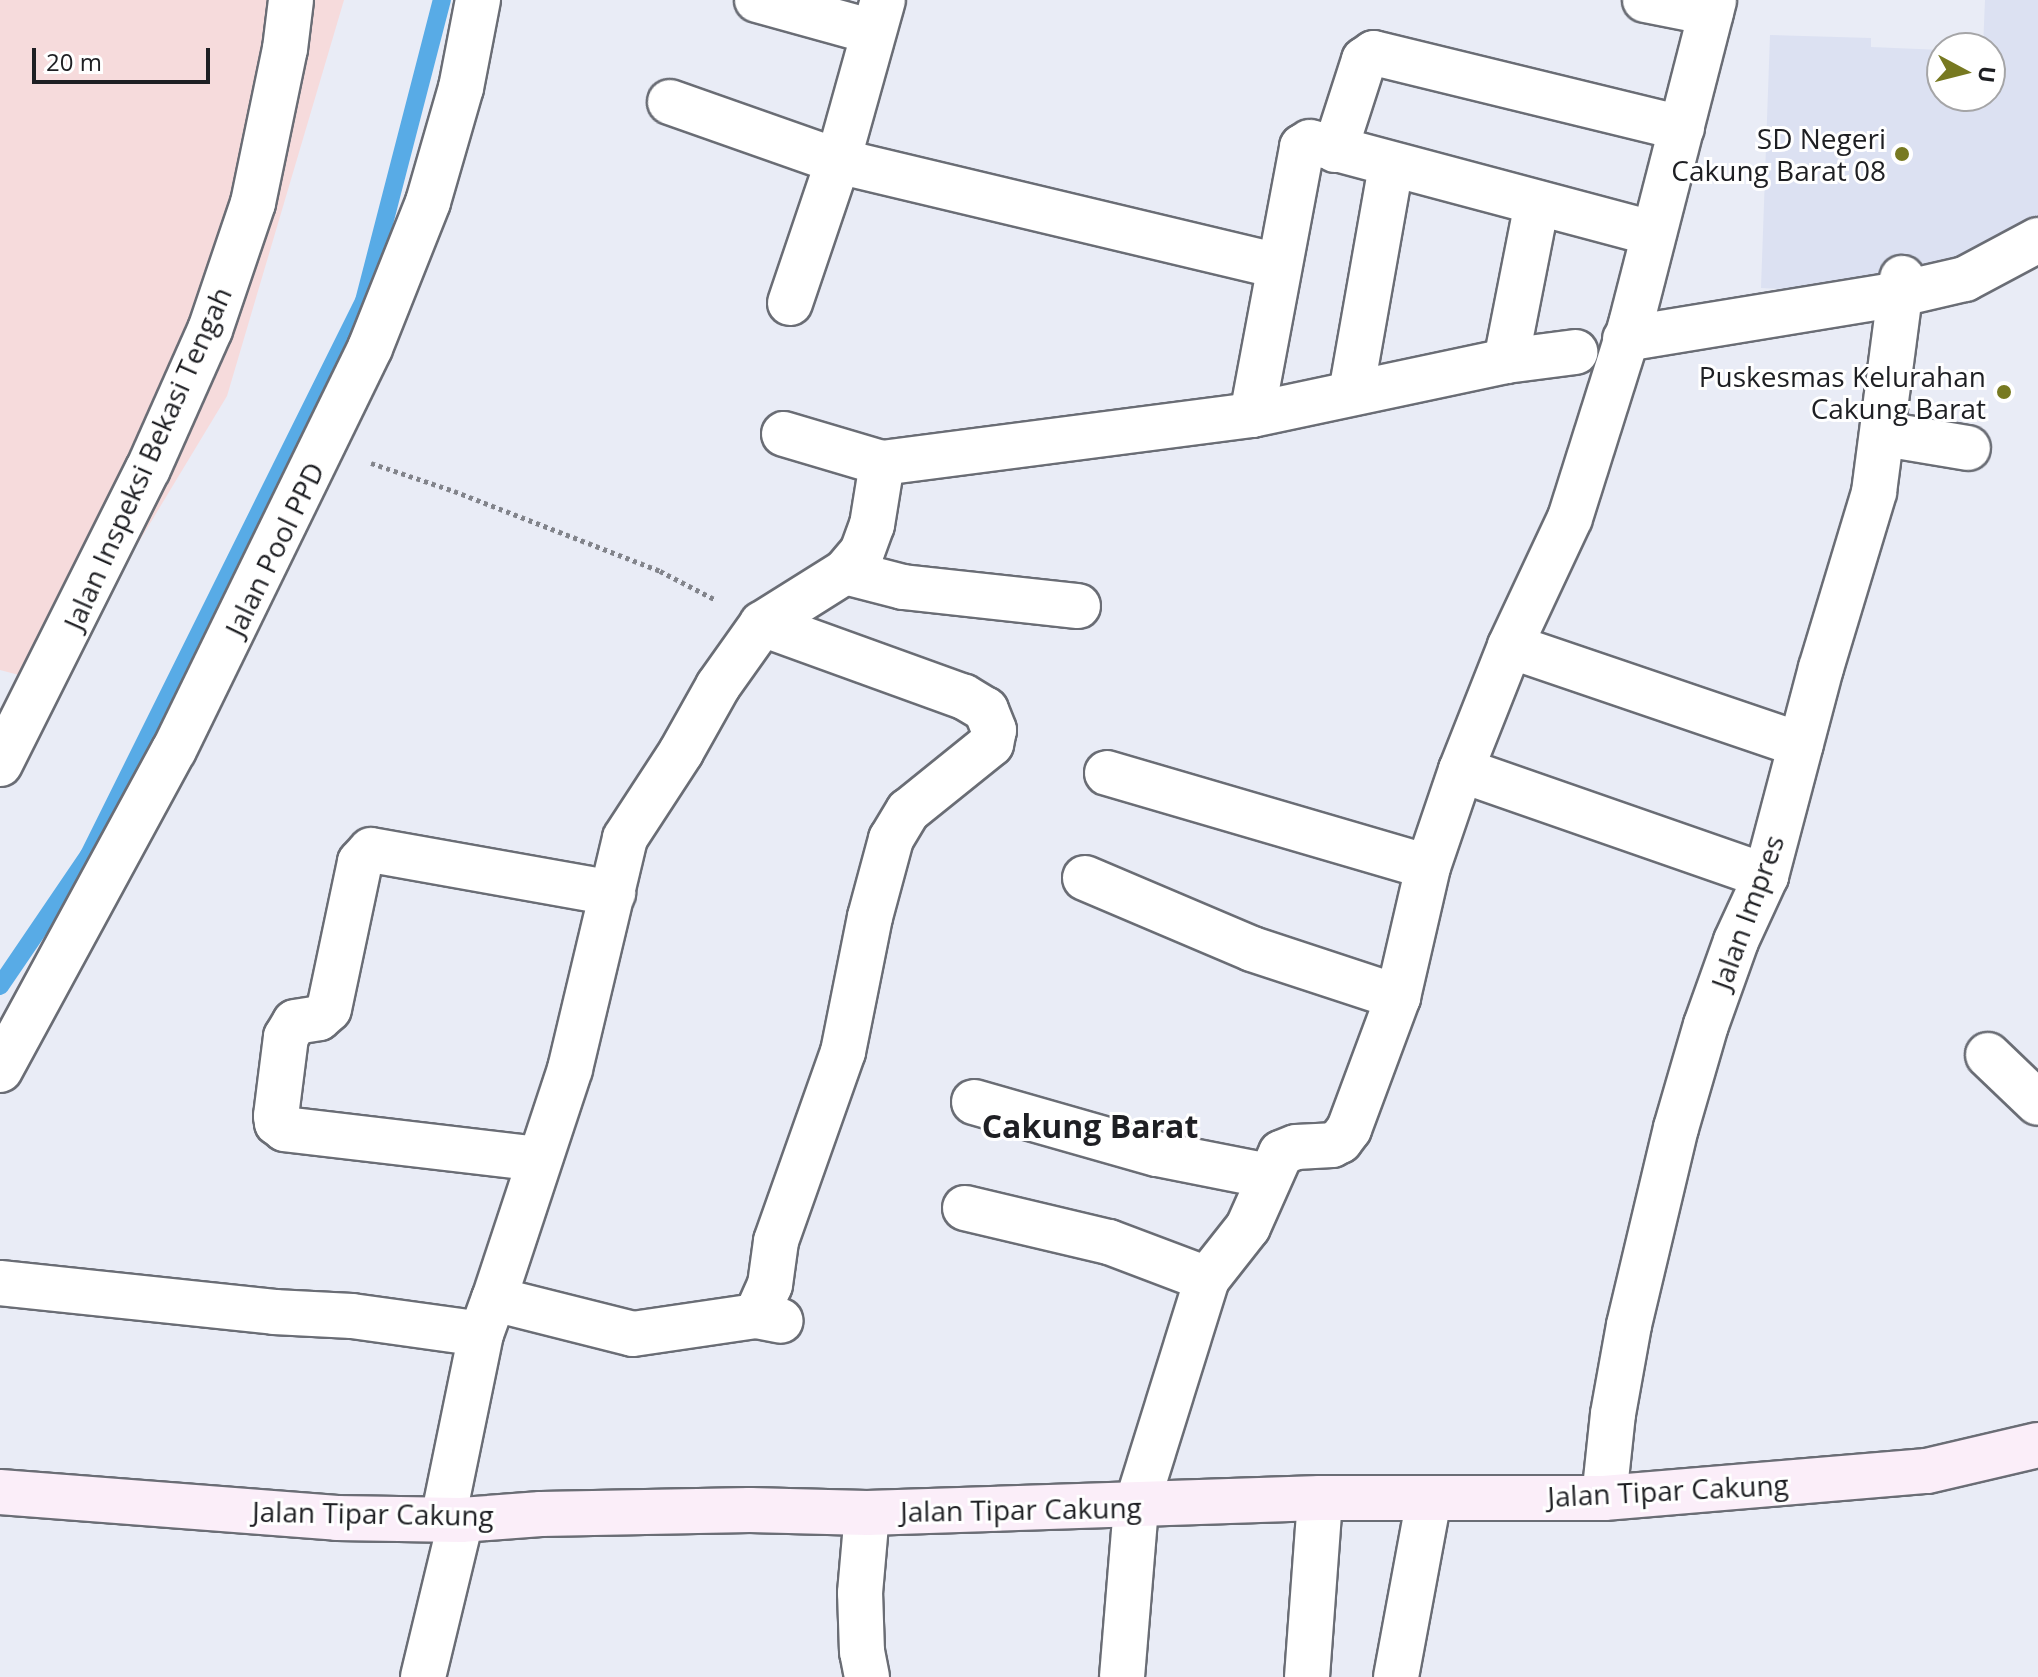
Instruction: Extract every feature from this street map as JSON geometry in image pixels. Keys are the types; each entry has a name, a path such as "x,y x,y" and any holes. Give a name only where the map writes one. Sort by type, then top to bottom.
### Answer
{"street":[{"name":"Jalan Inspeksi Bekasi Tengah","path":"0,764 148,469 210,330 253,203 285,49 291,0"},
{"name":"Jalan Pool PPD","path":"0,1070 174,750 324,447 399,282 428,202 461,88 478,0"},
{"path":"757,0 878,16 838,161 790,303"},
{"path":"1122,1677 1136,1507 1207,1279 1248,1227 1268,1176 1281,1153 1296,1147 1340,1141 1349,1129 1398,997 1428,867 1461,770 1510,646 1570,518 1625,339 1712,6 1645,0"},
{"path":"1335,150 1364,60 1374,53 1682,128"},
{"path":"670,102 838,161 1279,266"},
{"path":"1252,415 1302,147 1310,142 1653,233"},
{"path":"1351,393 1391,165"},
{"path":"1506,361 1537,203"},
{"path":"1625,339 1901,286 1965,279 2038,240"},
{"name":"Jalan Impres","path":"1604,1498 1613,1414 1629,1325 1676,1128 1706,1025 1736,941 1766,876 1870,507 1884,434 1901,286"},
{"path":"784,434 882,463 1252,415 1506,361 1575,352"},
{"path":"1884,434 1968,448"},
{"path":"423,1677 488,1316 570,1069 625,838 681,752 718,686 762,624 845,572 862,552 872,525 882,463"},
{"path":"845,572 903,587 1078,606"},
{"path":"0,1283 274,1312 352,1316 488,1316 633,1334 769,1318 776,1241 843,1052 870,917 891,839 908,811 991,744 994,730 986,710 964,697 762,624"},
{"path":"1510,646 1801,745"},
{"path":"1461,770 1766,876"},
{"path":"1107,773 1428,867"},
{"path":"539,1159 285,1129 277,1123 276,1116 286,1037 295,1022 319,1018 329,1009 360,862 371,850 613,893"},
{"path":"1085,878 1252,949 1398,997"},
{"path":"1988,1055 2038,1103"},
{"path":"974,1102 1157,1154 1268,1176"},
{"path":"965,1208 1109,1242 1207,1279"},
{"name":"Jalan Tipar Cakung","path":"0,1492 337,1518 452,1520 541,1514 735,1510 867,1513 1136,1507 1320,1498 1604,1498 1927,1471 2038,1445"},
{"path":"1307,1677 1320,1498"},
{"path":"1396,1677 1429,1499"},
{"path":"867,1513 860,1593 862,1652 867,1677"}],"path":[{"path":"324,447 454,491 660,571 762,624"}],"shaded area":[{"path":"0,0 344,0 227,396 53,684 0,670"},
{"name":"SD Negeri Cakung Barat 08","path":"1985,0 2038,0 2038,244 1865,293 1761,288 1770,35 1871,38 1871,47 1926,49 1926,112 2006,112 2006,32 1984,32"}],"waterway":[{"path":"0,986 89,855 364,301 442,0"}],"place":[{"name":"SD Negeri Cakung Barat 08","path":"1902,154"},
{"name":"Puskesmas Kelurahan Cakung Barat","path":"2004,392"}],"district":[{"name":"Cakung Barat","path":"1090,1126"}]}
